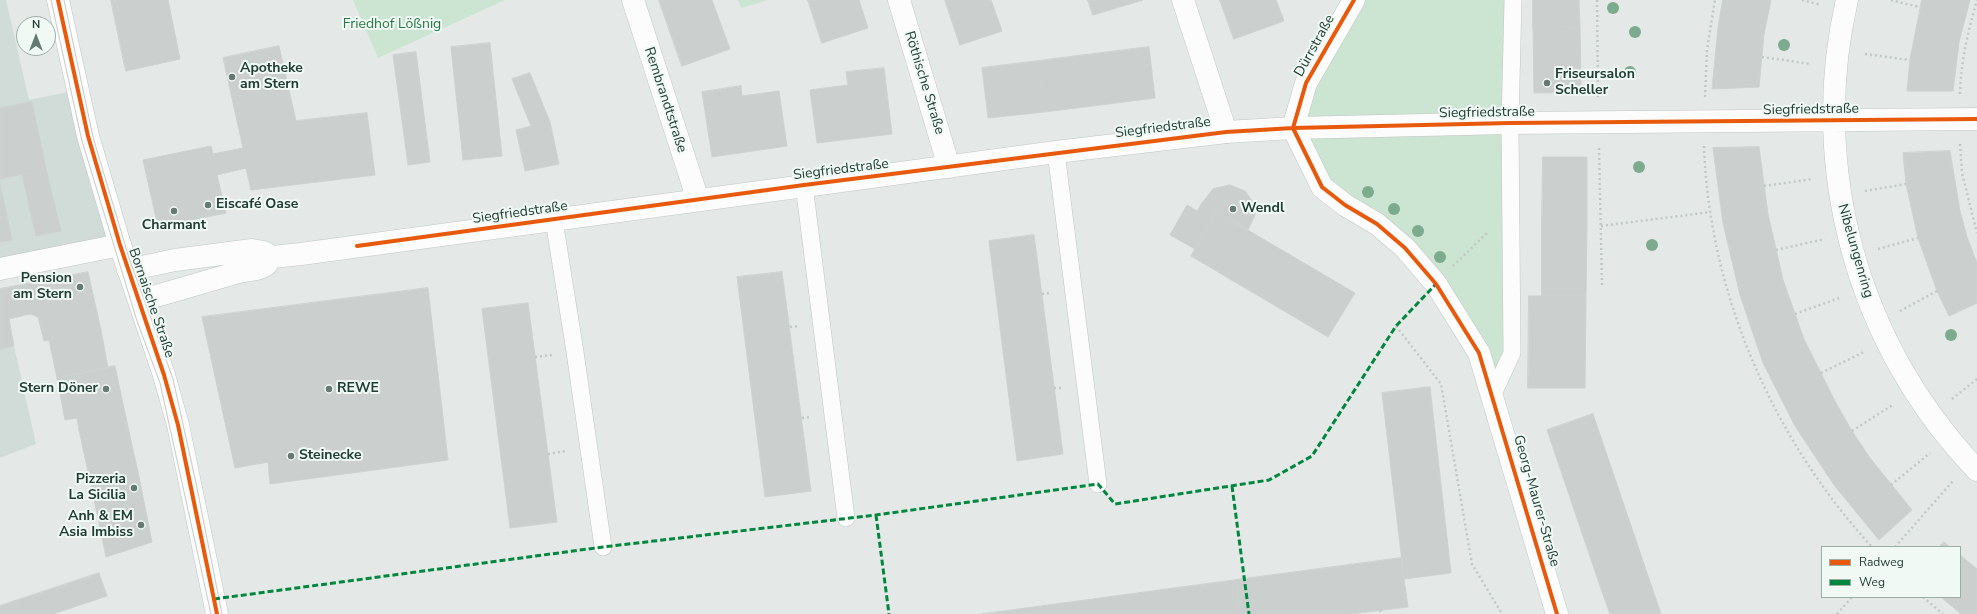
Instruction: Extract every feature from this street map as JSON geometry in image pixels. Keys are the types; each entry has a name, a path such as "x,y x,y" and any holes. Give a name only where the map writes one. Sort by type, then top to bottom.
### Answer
{"street":[{"name":"Bornaische Straße","path":"58,0 88,136 120,245 164,375 178,425 217,614"},
{"name":"Rembrandtstraße","path":"633,0 698,200"},
{"name":"Röthische Straße","path":"899,0 949,167"},
{"path":"1183,0 1226,132"},
{"name":"Dürrstraße","path":"1293,128 1306,83 1354,0"},
{"name":"Nibelungenring","path":"1846,0 1836,59 1834,120 1838,186 1853,256 1864,289 1882,332 1914,391 1949,438 1973,466"},
{"name":"Siegfriedstraße","path":"128,270 181,259 252,250 264,252 272,256 554,220 1056,152 1226,132 1293,128 1510,123 1977,119"},
{"name":"Georg-Maurer-Straße","path":"1293,128 1322,187 1345,205 1377,224 1405,248 1436,284 1479,353 1493,394 1557,614"},
{"path":"0,269 120,245"},
{"path":"139,301 239,272 257,269 266,264 272,256"}],"lane":[{"path":"1493,394 1512,353 1510,123 1513,0"},
{"path":"1056,152 1098,484"},
{"path":"804,185 846,518"},
{"path":"554,220 575,352 603,547"}],"path":[{"path":"1715,0 1707,50 1704,152 1717,247 1734,310 1748,350 1762,383 1792,440 1837,506 1871,546"},
{"path":"1891,0 1919,7"},
{"path":"1762,57 1910,60"},
{"path":"1764,186 1906,184"},
{"path":"1436,284 1511,208"},
{"path":"1600,226 1711,212"},
{"path":"1776,250 1848,234"},
{"path":"1853,256 1918,238"},
{"path":"1795,314 1864,289"},
{"path":"1821,373 1882,332 1937,291"},
{"path":"1396,326 1441,384 1472,564 1502,614"},
{"path":"1931,415 1977,379"},
{"path":"1852,431 1914,391"},
{"path":"1892,484 1949,438"},
{"path":"1897,546 1973,466"},
{"path":"1838,614 1851,598"},
{"path":"1924,598 1943,614"},
{"path":"1380,610 1381,614"}],"shaded area":[{"path":"0,0 6,0 16,43 16,56 19,56 29,100 78,90 120,245 0,269"},
{"path":"14,346 36,444 0,458 0,349"}],"green space":[{"name":"Friedhof Lößnig","path":"353,0 505,0 378,58"},
{"path":"738,0 768,0 741,8"},
{"path":"1354,0 1513,0 1512,353 1493,394 1436,284 1345,205 1293,128"}],"building":[{"path":"111,0 168,0 180,59 126,71"},
{"path":"659,0 712,0 730,49 682,66"},
{"path":"808,0 859,0 868,28 822,43"},
{"path":"945,0 991,0 1002,31 960,45"},
{"path":"1088,0 1143,0 1093,15"},
{"path":"1220,0 1276,0 1284,21 1234,39"},
{"path":"1533,0 1579,0 1580,27 1533,28"},
{"path":"1723,0 1771,0 1764,34 1759,87 1712,89 1718,28"},
{"path":"1922,0 1970,0 1959,42 1953,91 1907,91 1910,60"},
{"path":"1580,27 1581,92 1534,93 1533,28"},
{"path":"490,43 502,156 463,160 451,47"},
{"path":"279,46 296,121 251,190 246,168 217,175 226,213 158,227 143,160 211,146 213,154 243,148 223,58"},
{"path":"1149,47 1155,98 1100,105 1093,54"},
{"path":"416,52 430,162 408,165 393,55"},
{"path":"1093,54 1100,105 1044,112 1038,61"},
{"path":"1038,61 1044,112 988,118 982,68"},
{"path":"884,68 892,134 817,143 810,90 848,85 846,72"},
{"path":"530,73 550,122 559,164 525,171 516,130 531,126 512,79"},
{"path":"741,86 742,96 779,91 787,146 712,157 702,92"},
{"path":"32,102 46,169 0,179 0,108"},
{"path":"367,113 375,175 251,190 296,121"},
{"path":"1759,147 1768,214 1783,280 1804,339 1836,403 1852,431 1870,458 1912,510 1879,540 1834,485 1795,426 1763,363 1740,295 1723,223 1713,148"},
{"path":"1950,151 1960,211 1967,237 1977,263 1977,303 1949,316 1937,291 1918,238 1906,184 1903,153"},
{"path":"1543,157 1587,157 1587,227 1542,226"},
{"path":"46,169 61,231 36,236 22,174"},
{"path":"0,184 12,240 0,242"},
{"name":"Wendl","path":"1230,185 1245,191 1254,203 1255,215 1248,230 1202,203 1213,189"},
{"path":"1202,203 1217,212 1195,249 1170,235 1187,205 1197,211"},
{"path":"1217,212 1355,293 1328,337 1191,256"},
{"path":"1542,226 1587,227 1586,296 1542,296"},
{"path":"1034,235 1063,454 1017,461 989,241"},
{"path":"88,272 101,330 44,341 38,317 31,314 25,315 21,285"},
{"path":"782,272 811,491 765,497 737,277"},
{"path":"21,285 25,315 9,319 14,346 0,349 0,289"},
{"name":"REWE","path":"428,288 448,460 270,484 268,462 235,468 202,317"},
{"path":"1529,296 1586,296 1585,388 1528,388"},
{"path":"528,303 557,522 510,528 482,309"},
{"path":"101,330 108,368 57,378 49,340"},
{"path":"115,366 126,418 79,430 77,418 65,420 57,378"},
{"path":"1430,387 1451,573 1404,579 1382,393"},
{"path":"1593,414 1661,614 1610,614 1600,586 1547,430"},
{"path":"126,418 138,472 91,485 79,430"},
{"path":"138,472 152,542 106,557 91,485"},
{"path":"1944,542 1949,546 1940,546"},
{"path":"1961,556 1977,569 1977,614 1961,614 1942,598 1961,598"},
{"path":"1401,558 1408,607 1351,614 1240,614 1236,580"},
{"path":"99,573 107,596 53,614 0,614 0,606"},
{"path":"1236,580 1240,614 982,614"}],"tram line":[{"path":"51,0 82,141 137,321 160,383 211,614"},
{"path":"64,0 93,137 129,258 173,379 196,483 222,614"}],"marked path":[{"path":"214,599 603,547 876,515 1098,484 1115,504 1269,480 1312,456 1396,326 1436,284"},
{"path":"1232,486 1249,614"},
{"path":"876,515 889,614"}],"cycle path":[{"path":"58,0 88,136 120,245 164,375 178,425 217,614"},
{"path":"1293,128 1306,83 1354,0"},
{"path":"357,246 804,185 1226,132 1293,128 1510,123 1977,119"},
{"path":"1293,128 1322,187 1345,205 1377,224 1405,248 1436,284 1479,353 1557,614"}],"place":[{"name":"Apotheke am Stern","path":"232,77"},
{"name":"Friseursalon Scheller","path":"1547,83"},
{"name":"Eiscafé Oase","path":"208,205"},
{"name":"Wendl","path":"1233,209"},
{"name":"Charmant","path":"174,211"},
{"name":"Pension am Stern","path":"80,287"},
{"name":"Stern Döner","path":"106,389"},
{"name":"REWE","path":"329,389"},
{"name":"Steinecke","path":"291,456"},
{"name":"Pizzeria La Sicilia","path":"134,488"},
{"name":"Anh & EM Asia Imbiss","path":"141,525"}]}
